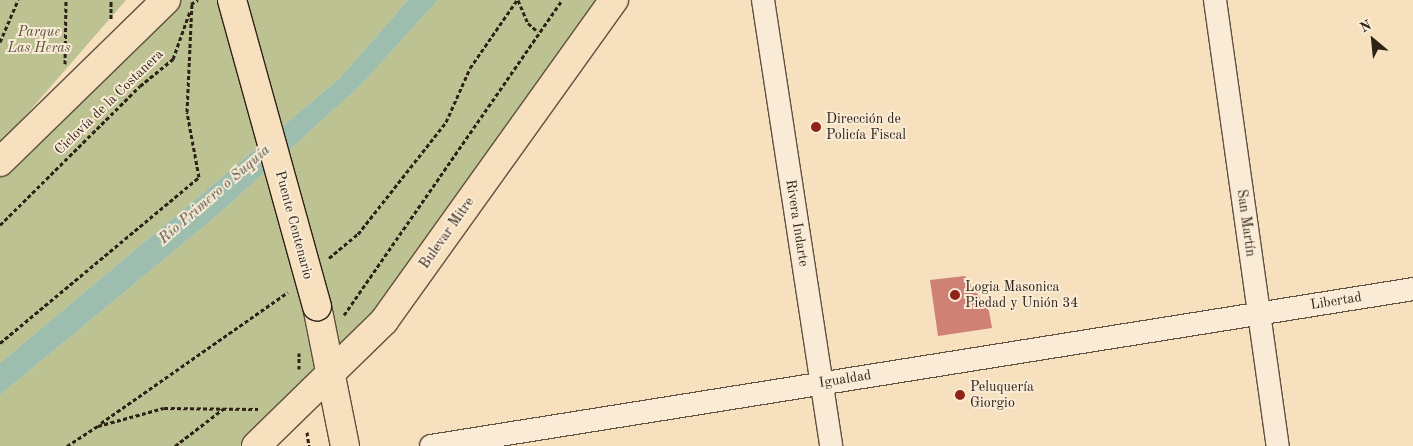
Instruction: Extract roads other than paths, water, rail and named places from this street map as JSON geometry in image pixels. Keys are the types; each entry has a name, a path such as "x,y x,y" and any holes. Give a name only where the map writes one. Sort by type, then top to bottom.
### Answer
{"main road":[{"name":"Puente Centenario","path":"232,0 319,314 345,446"},
{"name":"Bulevar Mitre","path":"256,446 331,375 390,313 614,0"},
{"path":"0,162 65,97 179,2"}],"street":[{"name":"Rivera Indarte","path":"764,0 831,446"},
{"name":"San Martín","path":"1215,0 1278,446"},
{"name":"Libertad","path":"1258,313 1413,289"},
{"name":"Igualdad","path":"432,446 1258,313"}],"water":[{"name":"Río Primero o Suquía","path":"408,0 438,0 362,84 220,213 0,395 0,363 340,78"}],"place":[{"name":"Dirección de Policía Fiscal","path":"816,127"},
{"name":"Logia Masonica Piedad y Unión 34","path":"955,295"},
{"name":"Peluquería Giorgio","path":"960,395"}],"park label":[{"name":"Parque Las Heras","path":"39,40"}]}
